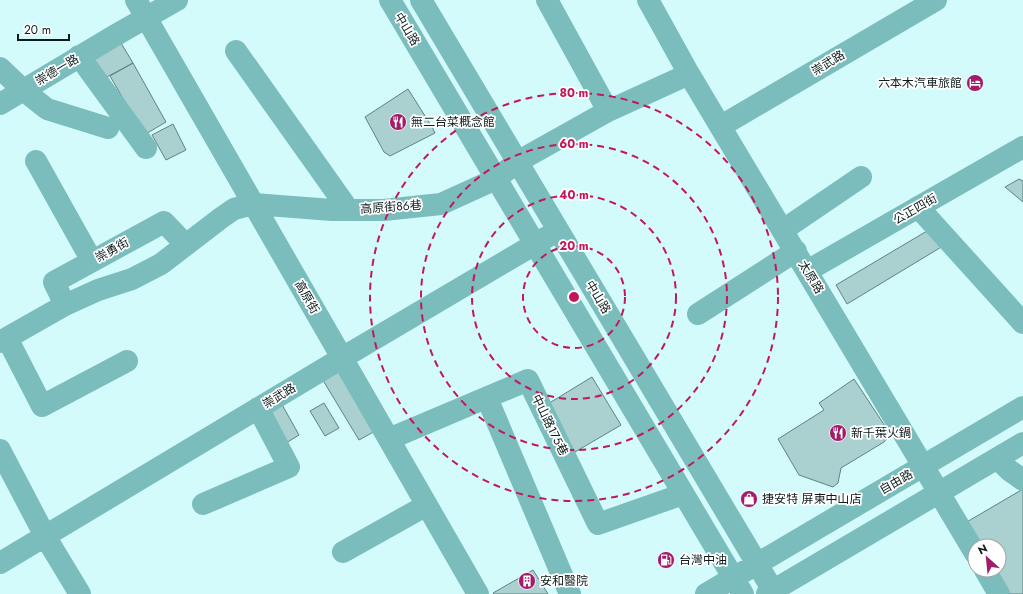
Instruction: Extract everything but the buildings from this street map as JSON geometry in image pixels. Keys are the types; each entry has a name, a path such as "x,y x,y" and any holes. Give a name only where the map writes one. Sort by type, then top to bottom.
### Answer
{"street":[{"name":"崇德一路","path":"0,104 79,56 141,9 177,0"},
{"name":"中山路","path":"390,0 738,586"},
{"name":"中山路","path":"421,0 757,564 772,593"},
{"path":"546,0 608,111"},
{"name":"太原路","path":"648,0 690,74 967,540"},
{"name":"崇武路","path":"721,126 910,6 936,0"},
{"name":"高原街","path":"141,9 478,594"},
{"path":"236,51 348,210"},
{"path":"79,56 146,148"},
{"path":"0,68 23,90 47,108 108,128"},
{"name":"高原街86巷","path":"253,204 332,210 384,210 441,204 496,179 518,162 608,111 690,74"},
{"name":"公正四街","path":"807,271 1023,148"},
{"path":"36,161 92,261"},
{"path":"783,230 861,177"},
{"path":"128,361 42,406 4,340 65,305 98,290 132,279 161,264 234,210 253,204"},
{"path":"918,207 1023,323"},
{"name":"崇勇街","path":"65,305 54,282 164,222 186,245"},
{"name":"崇武路","path":"0,563 558,230"},
{"path":"698,314 796,251"},
{"name":"中山路175巷","path":"389,439 528,380 598,524 683,494"},
{"path":"487,398 570,594"},
{"name":"自由路","path":"706,594 738,586 757,564 1023,407"},
{"path":"203,504 289,467 258,408"},
{"path":"1014,449 999,460 1009,470 1023,480"},
{"path":"772,593 1014,449"},
{"path":"2,458 45,536 80,594"},
{"path":"343,552 427,505"},
{"path":"990,578 999,594"}],"place":[{"name":"六本木汽車旅館","path":"975,83"},
{"name":"無二台菜概念館","path":"398,122"},
{"name":"新千葉火鍋","path":"838,433"},
{"name":"捷安特 屏東中山店","path":"749,499"},
{"name":"台灣中油","path":"666,560"},
{"name":"安和醫院","path":"527,581"}]}
